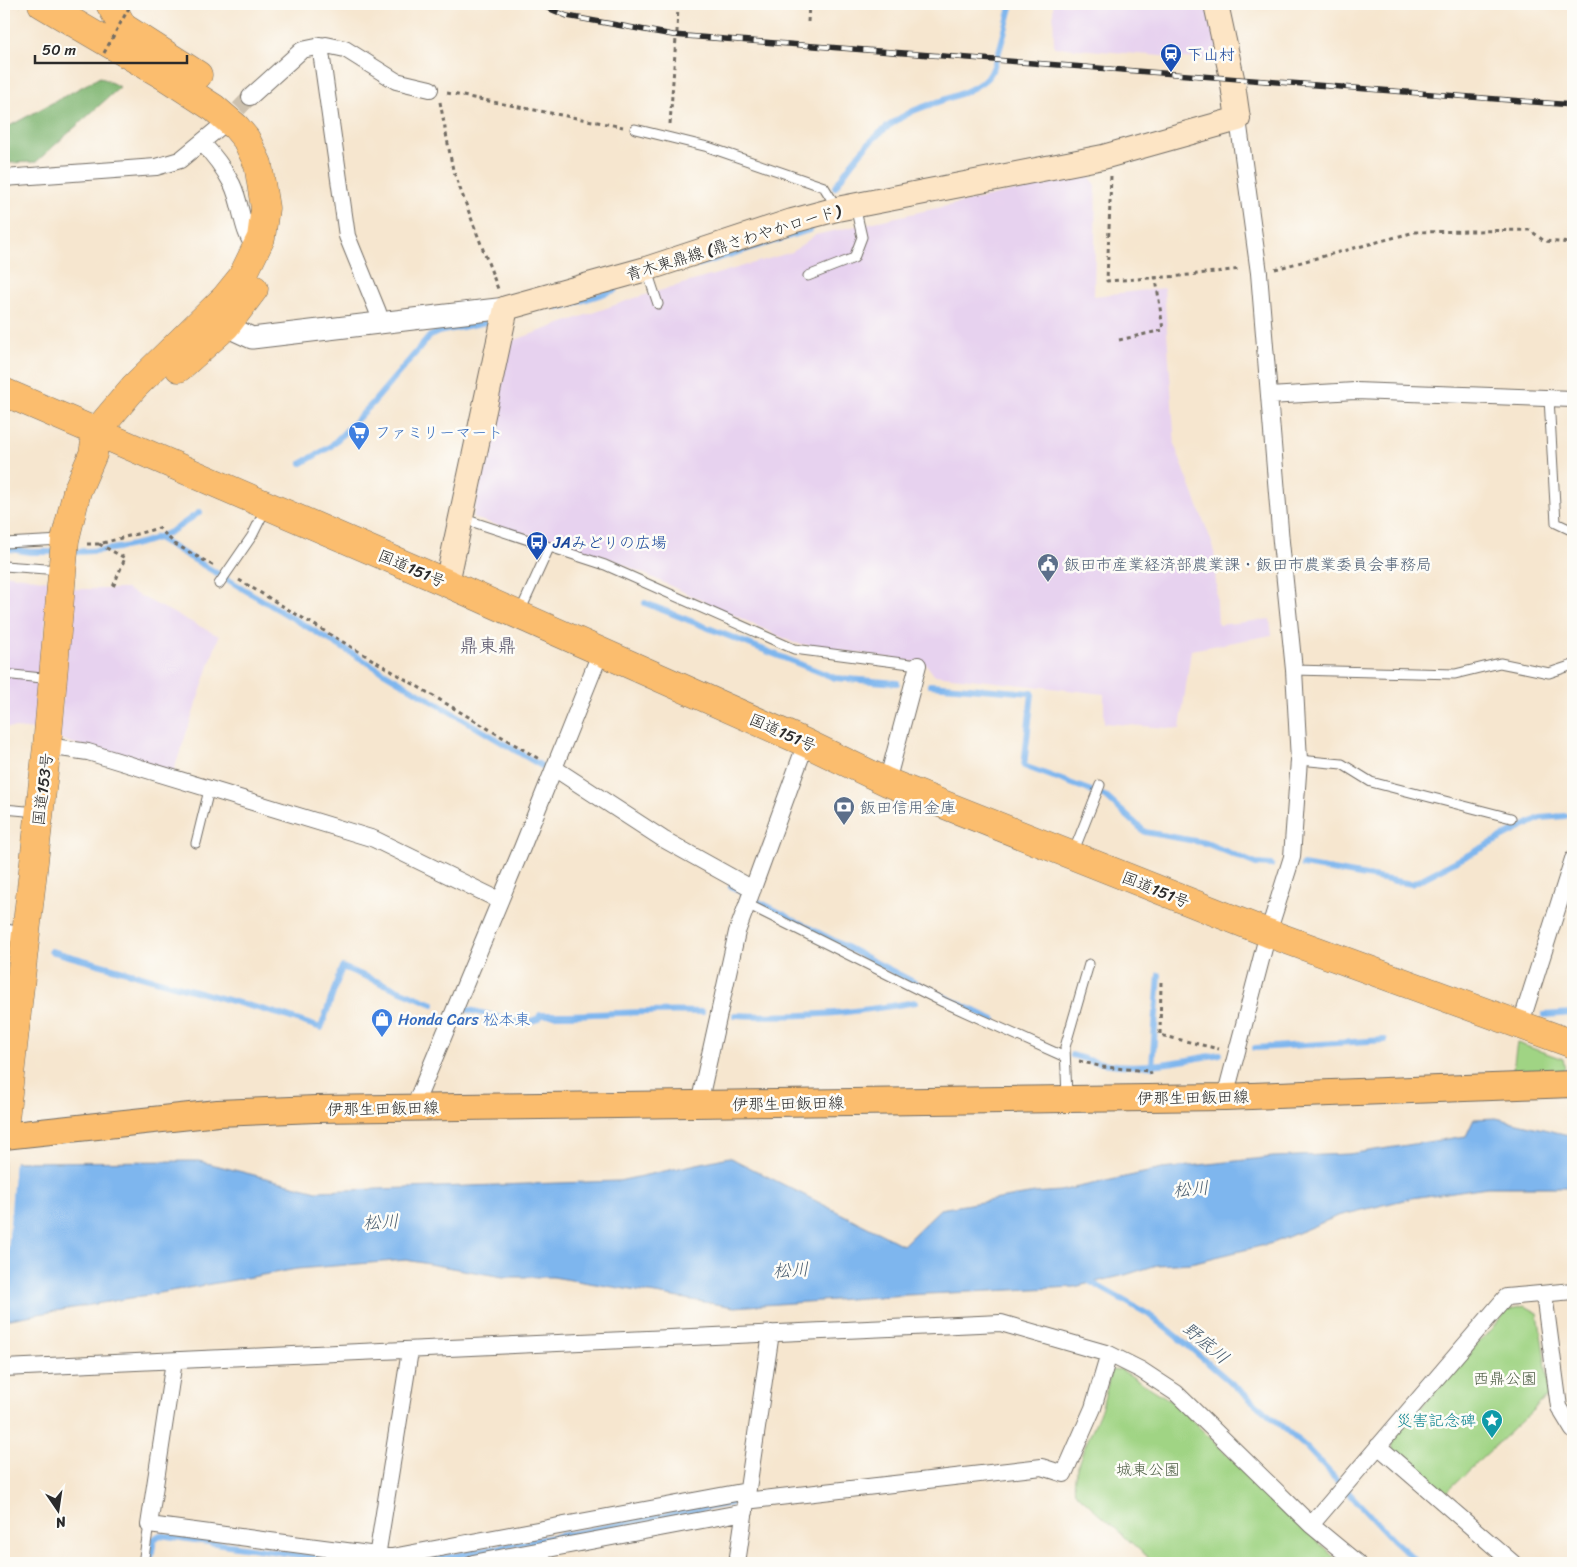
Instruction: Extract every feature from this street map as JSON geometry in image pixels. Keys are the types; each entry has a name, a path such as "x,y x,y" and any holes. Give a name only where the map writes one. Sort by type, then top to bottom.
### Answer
{"highway":[{"path":"42,4 166,77 214,108 236,127 253,151 262,178 265,222 256,250 242,277 225,298 134,387 101,441"},
{"path":"101,441 145,397 226,326 251,295 268,260 276,223 272,172 262,144 243,117 225,97 205,80 123,27 110,4"},
{"name":"国道151号","path":"4,392 101,441 267,505 806,742 888,782 1268,933 1521,1023 1573,1044"},
{"name":"国道153号","path":"4,1128 14,934 40,812 67,552 77,491 101,441"}],"main road":[{"path":"1216,4 1232,78 1238,119"},
{"name":"青木東鼎線 (鼎さわやかロード)","path":"506,308 646,268 846,207 1103,157 1238,119"},
{"path":"447,583 506,308"},
{"name":"伊那生田飯田線","path":"4,1136 218,1113 414,1107 1225,1097 1573,1084"}],"street":[{"path":"320,45 347,236 378,312 378,322"},
{"path":"250,97 302,50 320,45 345,49 396,81 434,90"},
{"path":"1225,1097 1268,933 1292,856 1300,760 1294,670 1259,270 1238,119"},
{"path":"4,178 156,167 180,160 220,127"},
{"path":"202,143 214,156 232,185 246,236 256,250"},
{"path":"226,326 252,338 506,308"},
{"path":"1269,396 1355,391 1573,399"},
{"path":"414,1107 601,652"},
{"path":"888,782 918,665"},
{"path":"699,1104 737,932 806,742"},
{"path":"47,746 88,752 374,839 499,900"},
{"path":"554,768 750,897"},
{"path":"1521,1023 1573,859"},
{"path":"1311,1525 1506,1297 1573,1291"},
{"path":"1544,1294 1559,1407 1573,1430"},
{"path":"4,1368 174,1362 1001,1323 1109,1354 1141,1370 1176,1393 1311,1525 1357,1563"},
{"path":"737,1563 771,1334"},
{"path":"376,1560 410,1350"},
{"path":"174,1362 149,1525 376,1560 746,1501 1042,1467 1064,1474 1093,1408 1109,1354"},
{"path":"1374,1451 1513,1563"},
{"path":"473,1563 746,1501"}],"lane":[{"path":"635,129 708,147 824,187 846,207 862,237 854,258 808,276"},
{"path":"646,268 658,304"},
{"path":"1549,398 1556,523 1573,531"},
{"path":"219,584 252,536 267,505"},
{"path":"460,518 605,565 794,650 918,665"},
{"path":"4,543 49,542 67,552"},
{"path":"519,615 549,548"},
{"path":"4,566 67,552"},
{"path":"1294,670 1455,674 1500,663 1549,673 1573,665"},
{"path":"4,674 53,679"},
{"path":"1300,760 1342,764 1371,782 1510,818"},
{"path":"1072,855 1100,785"},
{"path":"196,843 209,790"},
{"path":"4,809 40,812"},
{"path":"750,897 943,1002 1065,1057"},
{"path":"1067,1098 1065,1047 1089,964"},
{"path":"142,1563 149,1525"}],"path":[{"path":"104,53 131,4"},
{"path":"677,33 678,4"},
{"path":"808,22 809,4"},
{"path":"669,137 676,38"},
{"path":"506,308 453,170 434,90 635,129"},
{"path":"1103,157 1112,172 1107,281 1259,270 1415,232 1530,230 1544,240 1573,243"},
{"path":"1119,340 1163,330 1156,278"},
{"path":"67,552 159,528 175,544 554,768"},
{"path":"100,544 125,558 113,588"},
{"path":"1161,982 1160,1035 1236,1054"},
{"path":"1065,1057 1096,1066 1150,1071 1153,1098"}],"shaded area":[{"path":"1053,4 1207,4 1221,61 1054,47"},
{"path":"1088,175 1096,185 1094,296 1164,288 1175,446 1214,548 1218,625 1270,619 1272,635 1191,650 1180,729 1104,723 1104,694 934,675 926,664 794,643 614,560 473,518 509,342 635,298 792,252 815,235"},
{"path":"4,574 49,581 37,730 4,727"},
{"path":"72,589 126,589 219,636 173,773 59,739"}],"green space":[{"path":"100,77 120,87 36,162 4,163 4,129"},
{"path":"1517,1043 1563,1059 1565,1068 1560,1072 1512,1075"},
{"name":"西鼎公園","path":"1525,1306 1538,1313 1550,1394 1444,1494 1393,1449 1392,1440 1508,1310"},
{"name":"城東公園","path":"1120,1369 1173,1402 1340,1563 1154,1563 1075,1492 1076,1472 1099,1415 1111,1371"}],"water":[{"name":"松川","path":"1496,1118 1573,1136 1573,1187 1487,1187 1412,1198 1338,1216 1273,1243 1191,1263 1157,1265 1074,1287 906,1295 734,1307 553,1277 503,1277 406,1260 297,1269 4,1320 4,1162 199,1161 317,1191 619,1181 729,1157 903,1245 940,1209 1035,1193 1060,1191 1162,1169 1273,1157 1349,1154 1466,1136 1474,1119"}],"pier":[{"path":"4,1159 15,1159 4,1301"}],"waterway":[{"path":"835,187 869,143 900,118 922,107 973,88 989,76 999,52 1012,4"},
{"path":"697,265 809,230 812,225"},
{"path":"559,308 615,290"},
{"path":"302,463 330,447 372,404 430,336 438,332 486,322"},
{"path":"70,552 107,550 144,542 172,531 200,512"},
{"path":"156,537 545,768"},
{"path":"4,548 30,552 58,552"},
{"path":"645,603 835,678 897,683"},
{"path":"930,685 1032,693 1024,766 1105,796 1145,832 1206,843 1256,864 1271,865"},
{"path":"1303,865 1412,884 1540,818 1565,816"},
{"path":"731,886 743,893"},
{"path":"759,902 923,987 994,1020"},
{"path":"51,951 279,1014 321,1028 342,967 433,1004"},
{"path":"1152,1066 1159,975"},
{"path":"735,1015 781,1016 826,1014 916,1002"},
{"path":"465,1009 524,1023 538,1019 540,1015 662,1011 702,1012"},
{"path":"1544,1015 1573,1013"},
{"path":"1255,1048 1385,1040"},
{"path":"1072,1055 1091,1061 1128,1066 1164,1064 1220,1054"},
{"name":"野底川","path":"1087,1280 1148,1314 1187,1345 1306,1447 1393,1540 1419,1563"},
{"path":"417,1563 731,1503"},
{"path":"150,1563 154,1539 160,1535 354,1563"}],"tunnel":[{"path":"222,126 250,97"}],"railway":[{"path":"538,4 567,16 673,35 1573,105"}],"place":[{"name":"下山村","path":"1171,73"},
{"name":"ファミリーマート","path":"359,451"},
{"name":"JAみどりの広場","path":"537,561"},
{"name":"飯田市産業経済部農業課・飯田市農業委員会事務局","path":"1048,583"},
{"name":"飯田信用金庫","path":"844,826"},
{"name":"Honda Cars 松本東","path":"382,1038"},
{"name":"災害記念碑","path":"1492,1439"}],"district":[{"name":"鼎東鼎","path":"488,645"}]}
